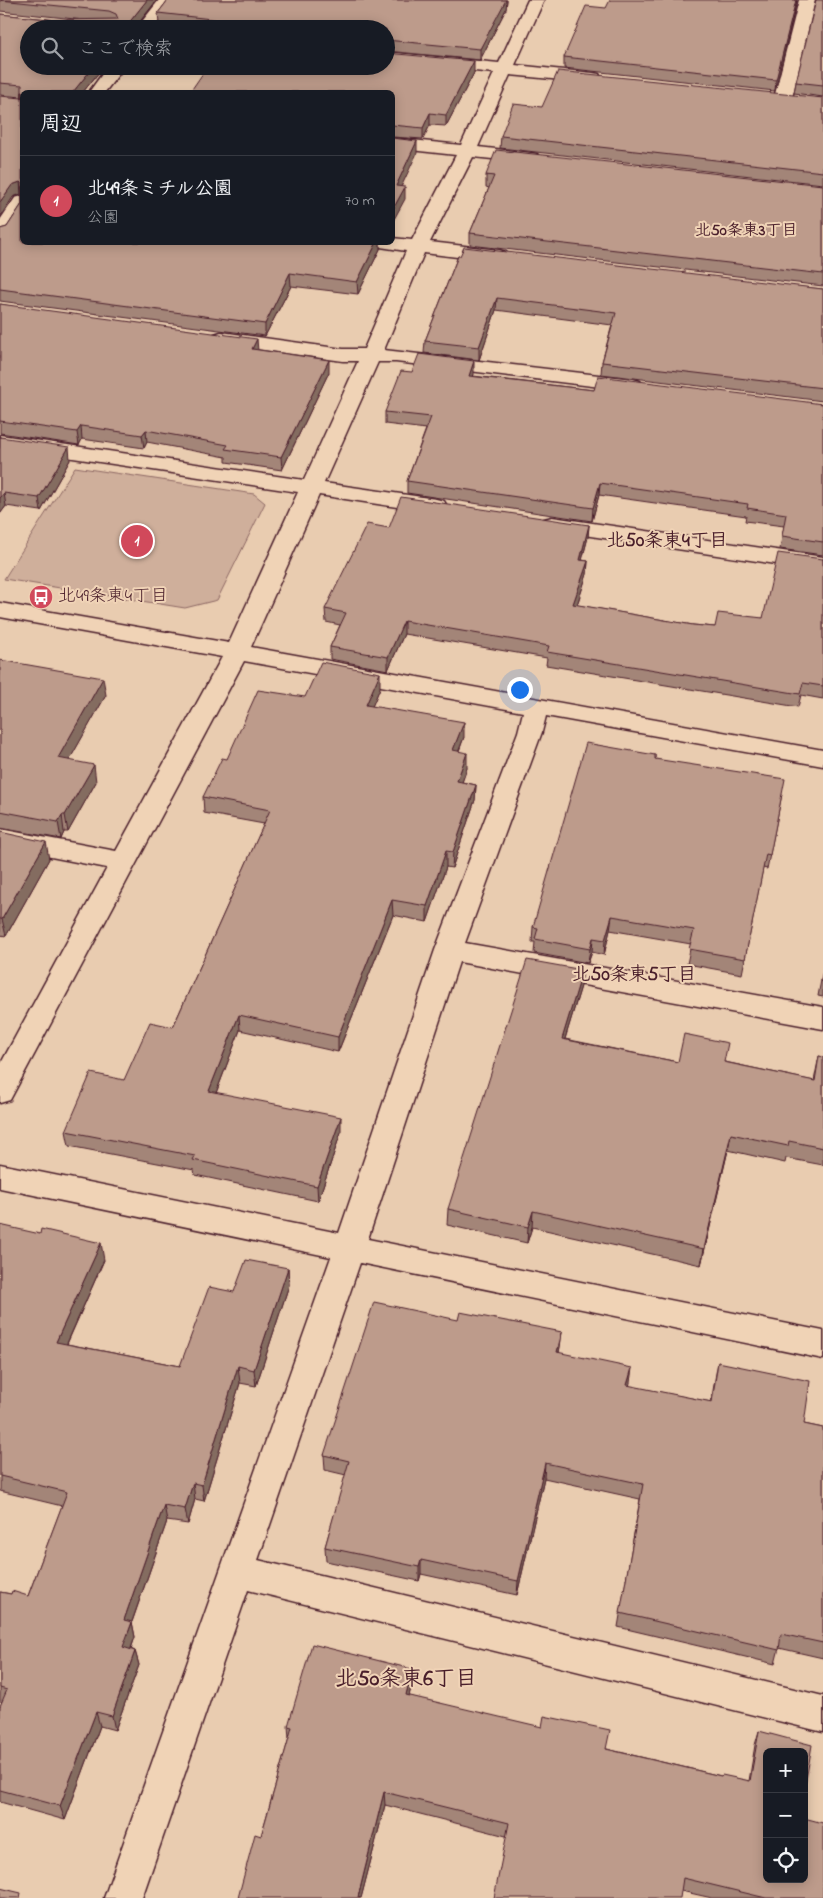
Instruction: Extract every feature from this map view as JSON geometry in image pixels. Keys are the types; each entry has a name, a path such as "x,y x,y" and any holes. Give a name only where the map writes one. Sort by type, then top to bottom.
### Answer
{"street":[{"path":"151,20 167,0"},
{"path":"0,1092 237,651 310,487 371,355 378,345 417,247 467,151 536,0"},
{"path":"784,98 807,0"},
{"path":"395,58 610,80"},
{"path":"99,90 110,75"},
{"path":"764,96 803,100"},
{"path":"395,143 546,160"},
{"path":"0,234 17,200"},
{"path":"395,244 520,259"},
{"path":"206,336 343,355 406,357 654,388"},
{"path":"0,440 453,509"},
{"path":"531,520 823,564"},
{"path":"0,610 237,651 536,708 823,758"},
{"path":"123,1898 449,950 530,732 536,708"},
{"path":"0,838 124,862"},
{"path":"449,950 823,1018"},
{"path":"0,1176 823,1345"},
{"path":"236,1571 823,1714"}],"shaded area":[{"path":"75,467 254,494 265,503 217,600 185,608 4,579"}],"building":[{"path":"0,0 147,0 131,20 57,20 118,19 116,14 109,11"},
{"path":"168,0 506,0 480,49 395,41 395,20 220,20 158,13"},
{"path":"610,0 796,0 776,80 564,57 586,6 606,8"},
{"path":"816,0 823,0 823,85 796,82"},
{"path":"0,14 57,20 20,20 20,75 87,75 75,90 22,90 22,85 0,83"},
{"path":"395,54 474,61 446,115 430,113 423,128 395,125 395,90 191,90 202,75 395,75"},
{"path":"558,71 823,98 823,172 501,136 513,104 542,107"},
{"path":"0,96 20,98 20,182 12,185 0,202"},
{"path":"395,138 417,141 396,186 405,187 395,205"},
{"path":"496,150 823,185 823,274 470,233 494,176 486,175"},
{"path":"20,207 20,245 376,245 357,282 290,273 265,324 0,289 0,229 7,227"},
{"path":"464,247 823,289 823,388 602,362 616,313 497,298 479,347 425,341 458,256 460,256"},
{"path":"0,304 257,339 252,349 329,360 281,457 225,449 228,445 146,430 142,435 81,426 77,432 0,421"},
{"path":"419,354 474,361 469,376 594,390 598,376 823,404 823,542 782,536 786,514 747,508 748,504 600,483 593,508 407,481 431,417 385,412 401,371 412,372"},
{"path":"0,437 69,447 39,498 4,493 0,498"},
{"path":"401,497 589,525 580,560 588,561 573,604 693,625 715,627 718,613 763,618 778,553 823,559 823,686 803,683 800,694 547,652 549,646 404,621 388,657 330,647 346,613 325,609 367,524 389,528"},
{"path":"0,660 103,678 58,758 94,765 65,815 62,815 58,822 0,811"},
{"path":"321,662 380,673 366,705 464,722 453,750 467,753 457,781 476,785 453,852 446,851 427,906 392,900 338,1037 239,1015 209,1091 341,1117 317,1186 193,1160 195,1156 66,1131 91,1073 124,1080 150,1022 173,1027 270,810 203,797 222,758 227,759 258,690 305,697"},
{"path":"586,743 655,755 655,759 785,779 770,855 766,854 745,959 689,949 694,930 612,916 605,940 593,938 590,949 535,939 538,928 533,927"},
{"path":"0,832 46,842 2,919 0,919"},
{"path":"527,960 583,970 562,1039 678,1062 684,1034 728,1043 724,1062 815,1081 819,1056 823,1057 823,1148 789,1141 788,1146 731,1134 704,1249 533,1211 528,1227 448,1209"},
{"path":"0,1225 40,1234 41,1229 101,1243 56,1342 180,1366 209,1287 234,1292 246,1260 288,1268 254,1370 238,1366 202,1485 193,1483 185,1509 164,1505 124,1620 132,1622 123,1647 135,1651 112,1716 96,1712 60,1806 0,1790 0,1706 7,1690 0,1688 0,1592 11,1594 12,1591 28,1596 67,1492 0,1476"},
{"path":"374,1302 458,1320 460,1312 562,1332 557,1352 632,1368 627,1385 712,1402 718,1362 810,1381 804,1424 823,1428 823,1643 781,1634 779,1650 620,1613 643,1484 545,1463 518,1581 421,1560 419,1567 325,1547 349,1461 324,1455"},
{"path":"312,1644 412,1669 406,1695 542,1727 544,1716 610,1730 606,1749 721,1776 750,1781 759,1731 812,1745 808,1768 808,1748 763,1748 763,1883 808,1883 808,1819 823,1823 823,1898 766,1898 683,1878 680,1898 494,1898 509,1823 384,1792 358,1897 360,1898 238,1898 255,1834 261,1836 292,1727 288,1726"},
{"path":"0,1888 21,1893 20,1898 0,1898"}],"place":[{"name":"北49条ミチル公園","path":"137,541"},
{"name":"北49条東4丁目","path":"41,597"}],"district":[{"name":"北50条東3丁目","path":"746,231"},
{"name":"北50条東4丁目","path":"667,541"},
{"name":"北50条東5丁目","path":"634,975"},
{"name":"北50条東6丁目","path":"406,1680"}]}
